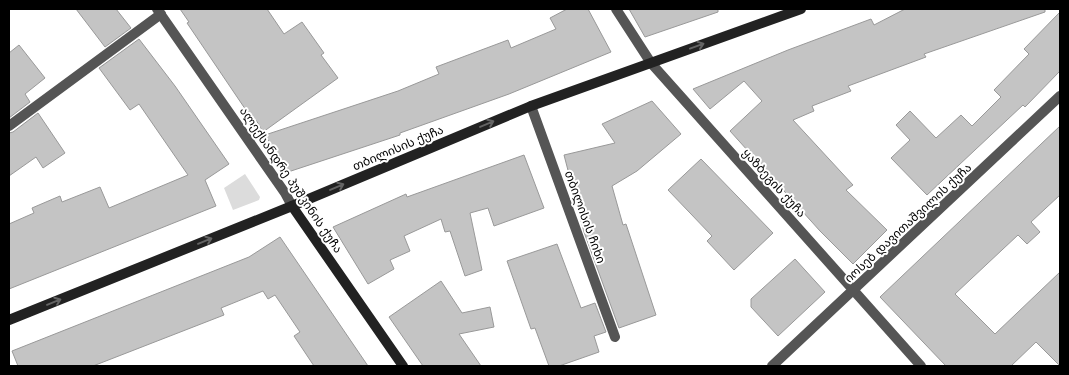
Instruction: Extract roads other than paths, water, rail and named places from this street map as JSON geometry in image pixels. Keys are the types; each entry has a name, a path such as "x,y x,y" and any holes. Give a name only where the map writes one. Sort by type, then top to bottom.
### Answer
{"main road":[{"name":"თბილისის ქუჩა","path":"9,320 292,206 532,106 801,9"},
{"name":"ალექსანდრე პუშკინის ქუჩა","path":"292,206 403,366"}],"street":[{"name":"ყაზბეგის ქუჩა","path":"616,9 651,63 922,366"},
{"path":"9,126 159,11"},
{"name":"ალექსანდრე პუშკინის ქუჩა","path":"159,11 286,193 292,206"},
{"name":"იოსებ დავითაშვილის ქუჩა","path":"772,366 1060,96"},
{"name":"თბილისის ჩიხი","path":"532,106 615,338"}]}
